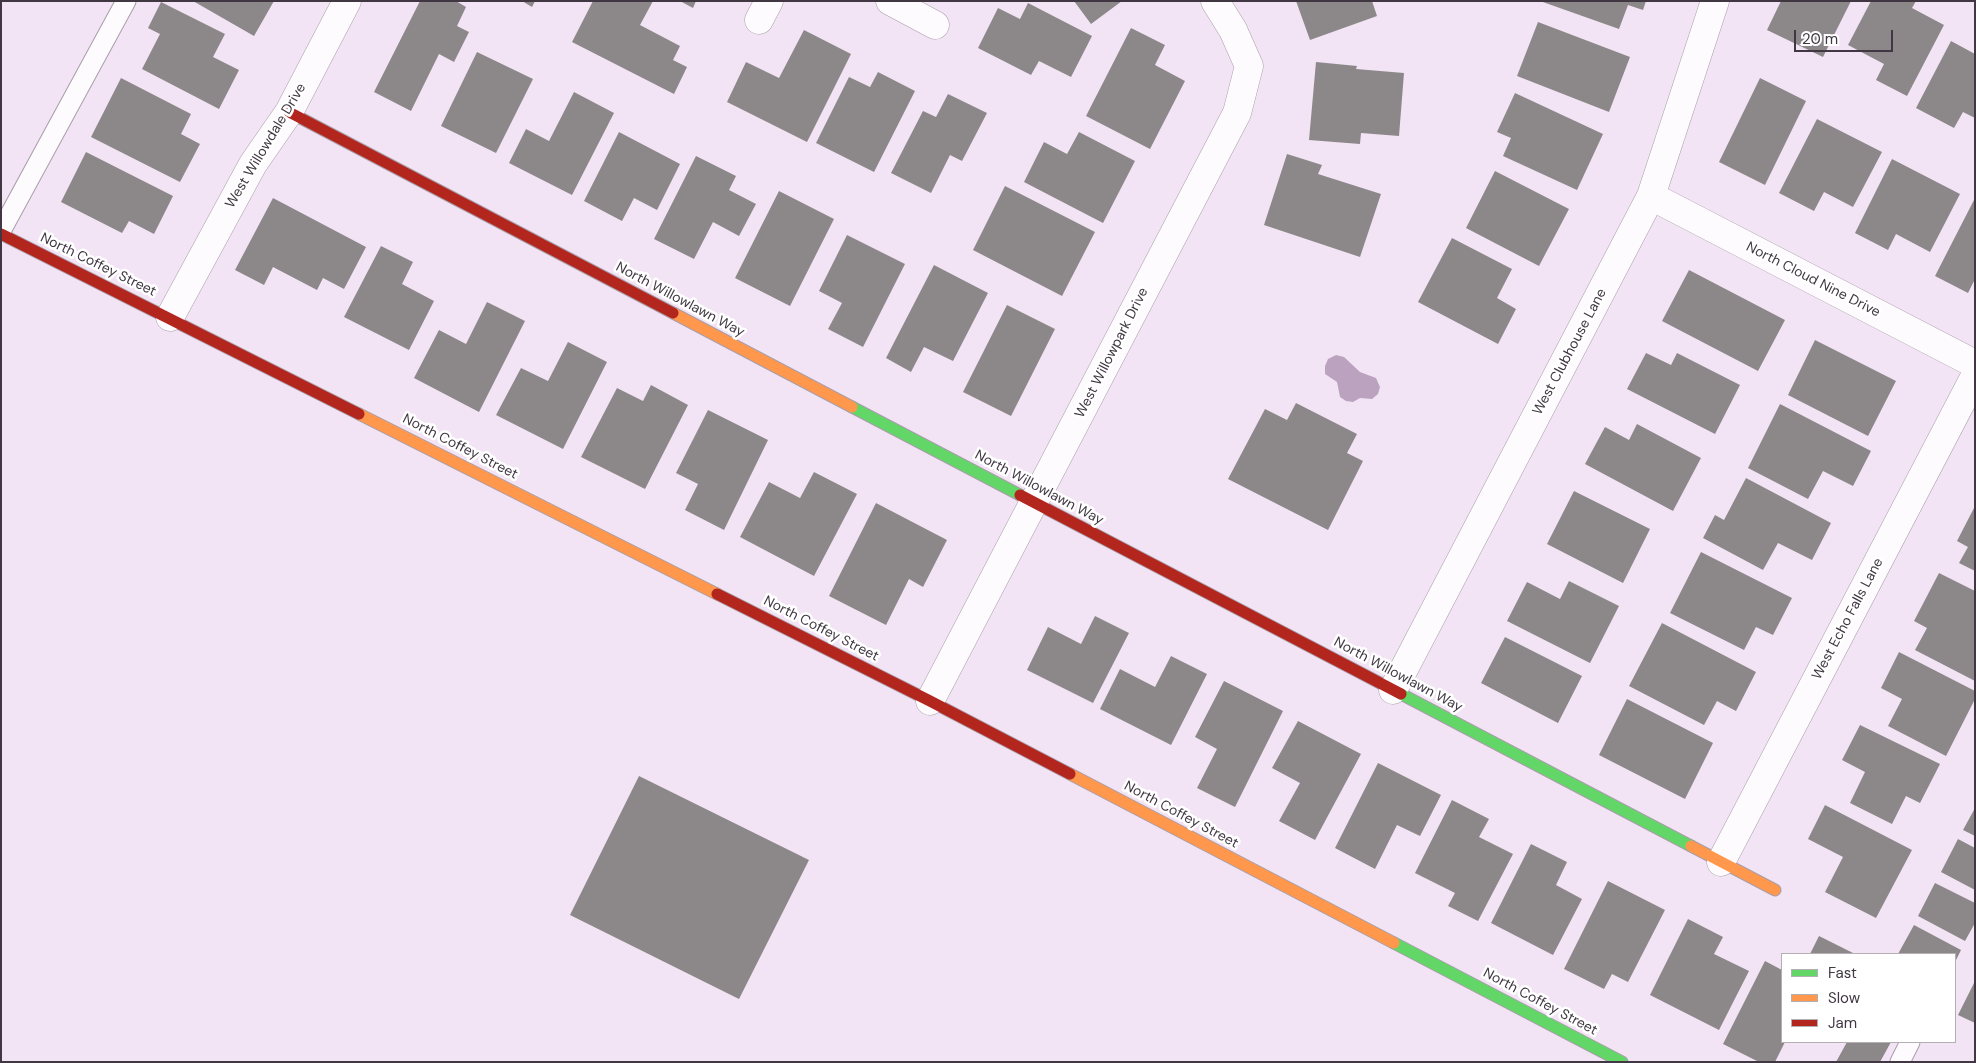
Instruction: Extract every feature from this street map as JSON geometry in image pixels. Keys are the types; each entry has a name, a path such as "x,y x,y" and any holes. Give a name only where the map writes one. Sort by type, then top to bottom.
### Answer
{"street":[{"name":"West Willowdale Drive","path":"170,317 253,164 289,112 348,1"},
{"path":"890,1 935,25"},
{"name":"West Willowpark Drive","path":"930,701 1237,113 1249,66 1233,30 1215,1"},
{"name":"West Clubhouse Lane","path":"1393,690 1651,196 1716,1"},
{"name":"North Willowlawn Way","path":"289,112 1776,890"},
{"name":"North Cloud Nine Drive","path":"1651,196 1975,364"},
{"name":"North Coffey Street","path":"1,232 930,701 1622,1062"},
{"name":"West Echo Falls Lane","path":"1721,862 1975,376"}],"lane":[{"path":"1,232 126,1"},
{"path":"1900,1062 1910,1043"}],"shaded area":[{"path":"1336,355 1344,357 1360,372 1376,378 1380,387 1378,394 1372,399 1360,398 1353,402 1346,401 1340,397 1337,382 1325,374 1325,366 1328,359"}],"building":[{"path":"193,1 274,1 254,36"},
{"path":"420,1 456,1 466,7 457,26 469,32 454,62 439,54 411,111 374,92"},
{"path":"522,1 535,1 532,7"},
{"path":"593,1 653,1 640,25 680,46 673,60 687,67 674,94 572,42"},
{"path":"680,1 696,1 693,8"},
{"path":"1074,1 1122,1 1091,24"},
{"path":"1296,1 1372,1 1377,16 1310,40"},
{"path":"1540,1 1646,1 1643,10 1628,5 1619,29"},
{"path":"1781,1 1851,1 1823,57 1767,30"},
{"path":"1871,1 1916,1 1912,8 1944,25 1907,96 1876,80 1884,64 1848,45"},
{"path":"161,2 225,34 213,57 239,70 219,109 142,69 160,34 148,28"},
{"path":"1028,3 1092,36 1071,77 1039,61 1031,75 978,48 998,8 1020,19"},
{"path":"1538,22 1630,57 1609,112 1517,76"},
{"path":"1131,28 1165,45 1155,65 1185,81 1150,149 1086,116"},
{"path":"804,30 851,54 807,142 727,102 746,62 779,78"},
{"path":"1951,41 1975,54 1975,118 1963,112 1954,128 1916,108"},
{"path":"477,52 533,79 496,153 441,126"},
{"path":"1316,62 1357,66 1356,69 1404,73 1399,136 1361,133 1360,144 1309,140"},
{"path":"878,72 915,91 874,172 816,143 849,77 870,87"},
{"path":"121,78 191,114 181,134 200,144 180,182 91,137"},
{"path":"1760,78 1806,101 1765,185 1719,162"},
{"path":"574,92 614,113 572,195 509,163 526,129 549,141"},
{"path":"1515,93 1603,134 1577,190 1503,156 1511,138 1497,132"},
{"path":"948,94 987,113 962,161 950,155 931,193 891,173 923,111 936,117"},
{"path":"1817,119 1882,152 1853,207 1824,192 1814,211 1779,193"},
{"path":"619,132 680,164 657,210 634,198 622,221 584,201"},
{"path":"1079,132 1135,161 1103,223 1024,182 1044,142 1067,154"},
{"path":"86,152 173,196 154,234 129,221 122,233 61,202"},
{"path":"1287,154 1322,165 1318,174 1381,194 1360,257 1264,225"},
{"path":"696,156 736,176 729,190 756,204 739,236 713,222 694,259 654,239"},
{"path":"1892,159 1960,194 1930,252 1896,234 1888,250 1855,233"},
{"path":"1495,171 1569,209 1539,266 1466,228"},
{"path":"1005,186 1095,232 1062,296 973,250"},
{"path":"779,191 834,219 790,306 735,278"},
{"path":"273,198 366,247 344,289 323,278 317,290 273,267 264,285 235,270"},
{"path":"1975,198 1975,279 1968,293 1935,276"},
{"path":"847,235 905,264 863,347 828,329 842,303 819,291"},
{"path":"1452,238 1512,269 1497,298 1516,309 1498,344 1418,302"},
{"path":"381,246 413,262 402,284 434,301 409,350 344,317"},
{"path":"934,265 988,293 953,361 924,347 911,372 886,358"},
{"path":"1689,270 1785,320 1758,371 1662,321"},
{"path":"487,302 525,321 479,412 414,378 439,330 466,344"},
{"path":"1007,305 1055,329 1011,416 963,392"},
{"path":"1815,340 1896,381 1868,436 1788,395"},
{"path":"568,342 607,362 563,449 496,415 521,368 548,381"},
{"path":"1646,353 1671,365 1677,353 1740,385 1715,434 1627,389"},
{"path":"651,385 688,405 645,489 581,457 617,388 643,401"},
{"path":"1296,403 1357,434 1347,453 1363,461 1328,530 1228,479 1265,409 1287,420"},
{"path":"1780,404 1871,451 1853,486 1823,471 1808,499 1748,468"},
{"path":"708,410 768,440 724,530 685,510 698,484 676,473"},
{"path":"1637,424 1701,458 1673,511 1585,464 1605,427 1629,440"},
{"path":"814,472 857,494 814,576 740,537 769,482 800,498"},
{"path":"1746,478 1831,523 1812,560 1778,543 1763,570 1703,538 1715,515 1724,520"},
{"path":"1574,491 1650,529 1623,583 1547,544"},
{"path":"876,503 947,540 923,587 909,579 886,625 829,596"},
{"path":"1975,506 1975,571 1959,563 1968,547 1957,541"},
{"path":"1701,552 1792,598 1773,635 1756,627 1744,650 1670,613"},
{"path":"1939,573 1975,591 1975,681 1915,650 1927,628 1914,621"},
{"path":"1569,581 1619,606 1590,663 1507,621 1527,582 1560,599"},
{"path":"1095,616 1129,633 1093,703 1027,670 1048,627 1081,644"},
{"path":"1662,623 1756,672 1736,711 1717,701 1704,725 1629,686"},
{"path":"1505,637 1582,676 1558,723 1481,683"},
{"path":"1899,652 1975,691 1975,699 1946,756 1888,726 1902,699 1881,688"},
{"path":"1171,656 1207,674 1171,745 1100,709 1120,669 1155,687"},
{"path":"1224,681 1283,711 1235,807 1197,788 1217,749 1195,737"},
{"path":"1627,699 1713,743 1685,799 1599,755"},
{"path":"1298,721 1361,754 1315,840 1279,821 1300,783 1272,768"},
{"path":"1860,725 1940,764 1920,803 1906,796 1892,824 1850,803 1865,772 1842,760"},
{"path":"1378,763 1441,795 1420,836 1397,825 1375,869 1335,848"},
{"path":"639,776 809,860 739,999 570,915"},
{"path":"1452,800 1489,819 1479,837 1513,854 1478,921 1448,906 1455,893 1415,873"},
{"path":"1825,805 1912,850 1876,918 1825,892 1843,857 1808,839"},
{"path":"1975,808 1975,836 1963,830"},
{"path":"1958,839 1975,848 1975,890 1941,872"},
{"path":"1531,844 1567,862 1556,885 1582,899 1553,955 1491,923"},
{"path":"1608,881 1665,910 1628,982 1612,974 1604,989 1564,969"},
{"path":"1935,883 1975,903 1975,923 1965,941 1918,916"},
{"path":"1688,919 1723,937 1714,954 1749,971 1719,1030 1650,995"},
{"path":"1914,925 1961,950 1956,960 1956,953 1899,953"},
{"path":"1819,936 1853,953 1810,953"},
{"path":"1765,961 1781,969 1781,1043 1784,1043 1775,1062 1759,1062 1723,1044"},
{"path":"1975,981 1975,1023 1958,1015"},
{"path":"1846,1043 1890,1043 1880,1062 1836,1062"}],"traffic: fast":[{"path":"852,407 1020,495"},
{"path":"1401,694 1691,846"},
{"path":"1394,943 1622,1062"}],"traffic: slow":[{"path":"673,313 852,407"},
{"path":"359,414 717,594"},
{"path":"1070,774 1394,943"},
{"path":"1691,846 1775,890"}],"traffic: jam":[{"path":"289,112 673,313"},
{"path":"1,234 359,414"},
{"path":"1020,495 1401,694"},
{"path":"717,594 1070,774"}]}
